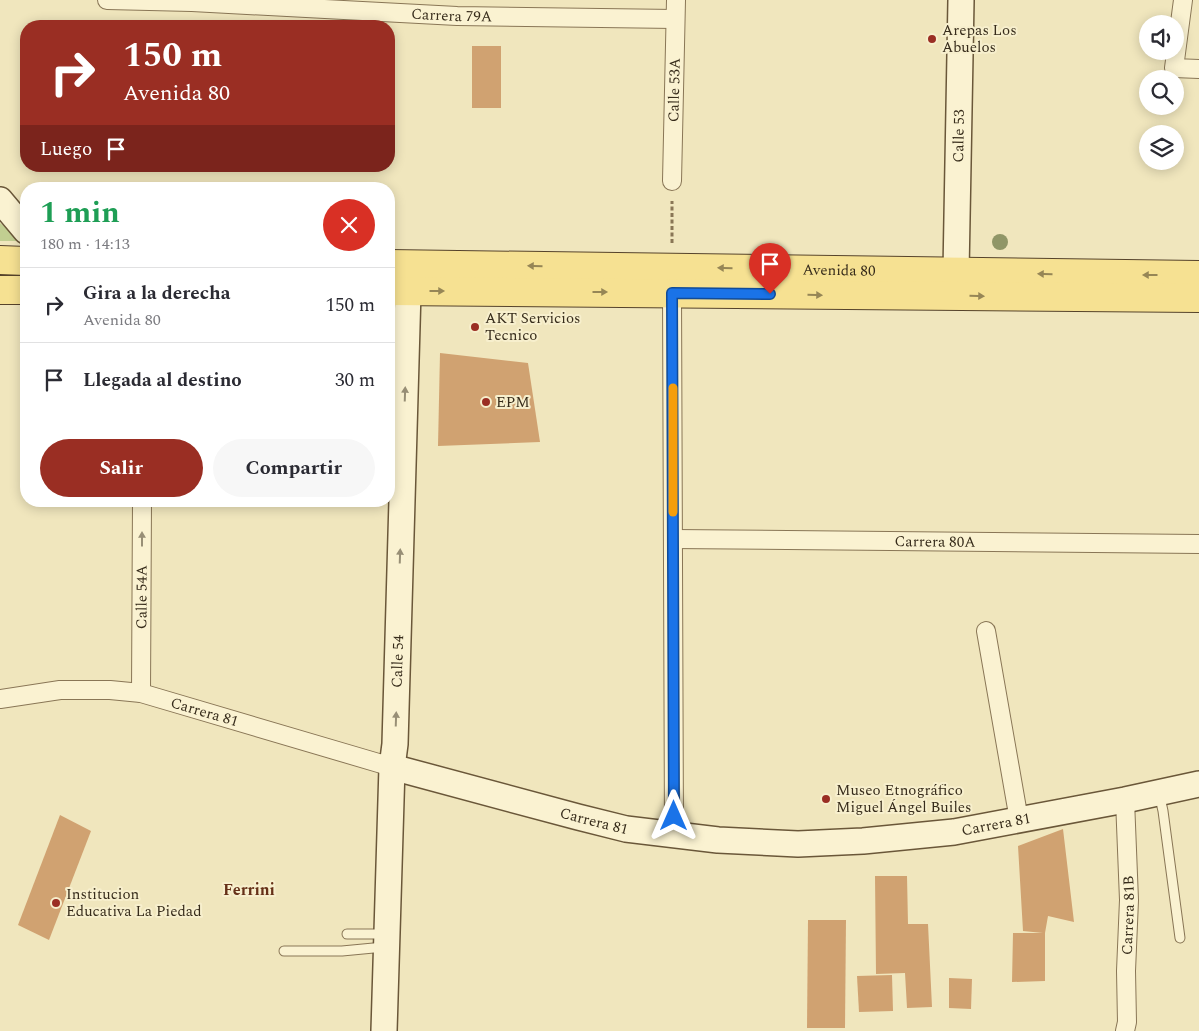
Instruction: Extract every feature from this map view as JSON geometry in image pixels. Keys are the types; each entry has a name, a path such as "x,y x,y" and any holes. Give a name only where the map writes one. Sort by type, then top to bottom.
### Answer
{"main road":[{"path":"0,260 20,260"},
{"name":"Avenida 80","path":"395,264 1199,275"},
{"path":"0,290 20,290"},
{"name":"Avenida 80","path":"398,291 1199,298"}],"street":[{"name":"Carrera 79A","path":"107,0 457,8 675,19"},
{"name":"Calle 53A","path":"672,181 676,0"},
{"name":"Calle 53","path":"956,272 961,0"},
{"path":"1184,0 1174,68 1199,69"},
{"path":"0,200 20,224"},
{"name":"Calle 54","path":"384,1031 392,767 395,744 398,291"},
{"path":"672,293 674,835"},
{"name":"Calle 54A","path":"141,693 142,507"},
{"name":"Carrera 80A","path":"673,539 1199,544"},
{"path":"986,631 1019,820"},
{"name":"Carrera 81","path":"0,699 60,690 110,690 141,693 392,767 578,817 626,828 718,840 798,844 863,841 954,832 1199,784"},
{"name":"Carrera 81B","path":"1125,800 1129,900 1125,1031"}],"lane":[{"path":"1159,793 1180,938"},
{"path":"347,934 387,941"},
{"path":"284,951 342,951 387,941"}],"path":[{"path":"672,181 672,248"}],"green space":[{"path":"0,223 20,239 20,241 0,241"}],"building":[{"path":"472,46 501,46 501,108 472,108"},
{"name":"EPM","path":"440,353 528,363 540,442 438,446"},
{"path":"60,815 91,831 49,940 18,925"},
{"path":"1063,829 1074,922 1048,916 1045,933 1045,981 1012,982 1013,933 1043,933 1023,931 1018,846"},
{"path":"875,876 907,876 908,924 928,924 932,1007 907,1008 905,973 876,974"},
{"path":"808,920 846,920 845,1028 807,1028"},
{"path":"892,975 893,1011 859,1012 857,976"},
{"path":"949,978 972,979 971,1009 949,1008"}],"slow traffic":[{"path":"673,388 673,512"}],"place":[{"name":"Arepas Los Abuelos","path":"932,39"},
{"name":"AKT Servicios Tecnico","path":"475,327"},
{"name":"EPM","path":"486,402"},
{"name":"Museo Etnográfico Miguel Ángel Builes","path":"826,799"},
{"name":"Institucion Educativa La Piedad","path":"56,903"}],"district":[{"name":"Ferrini","path":"249,889"}],"route":[{"path":"674,816 672,293 770,294"}]}
